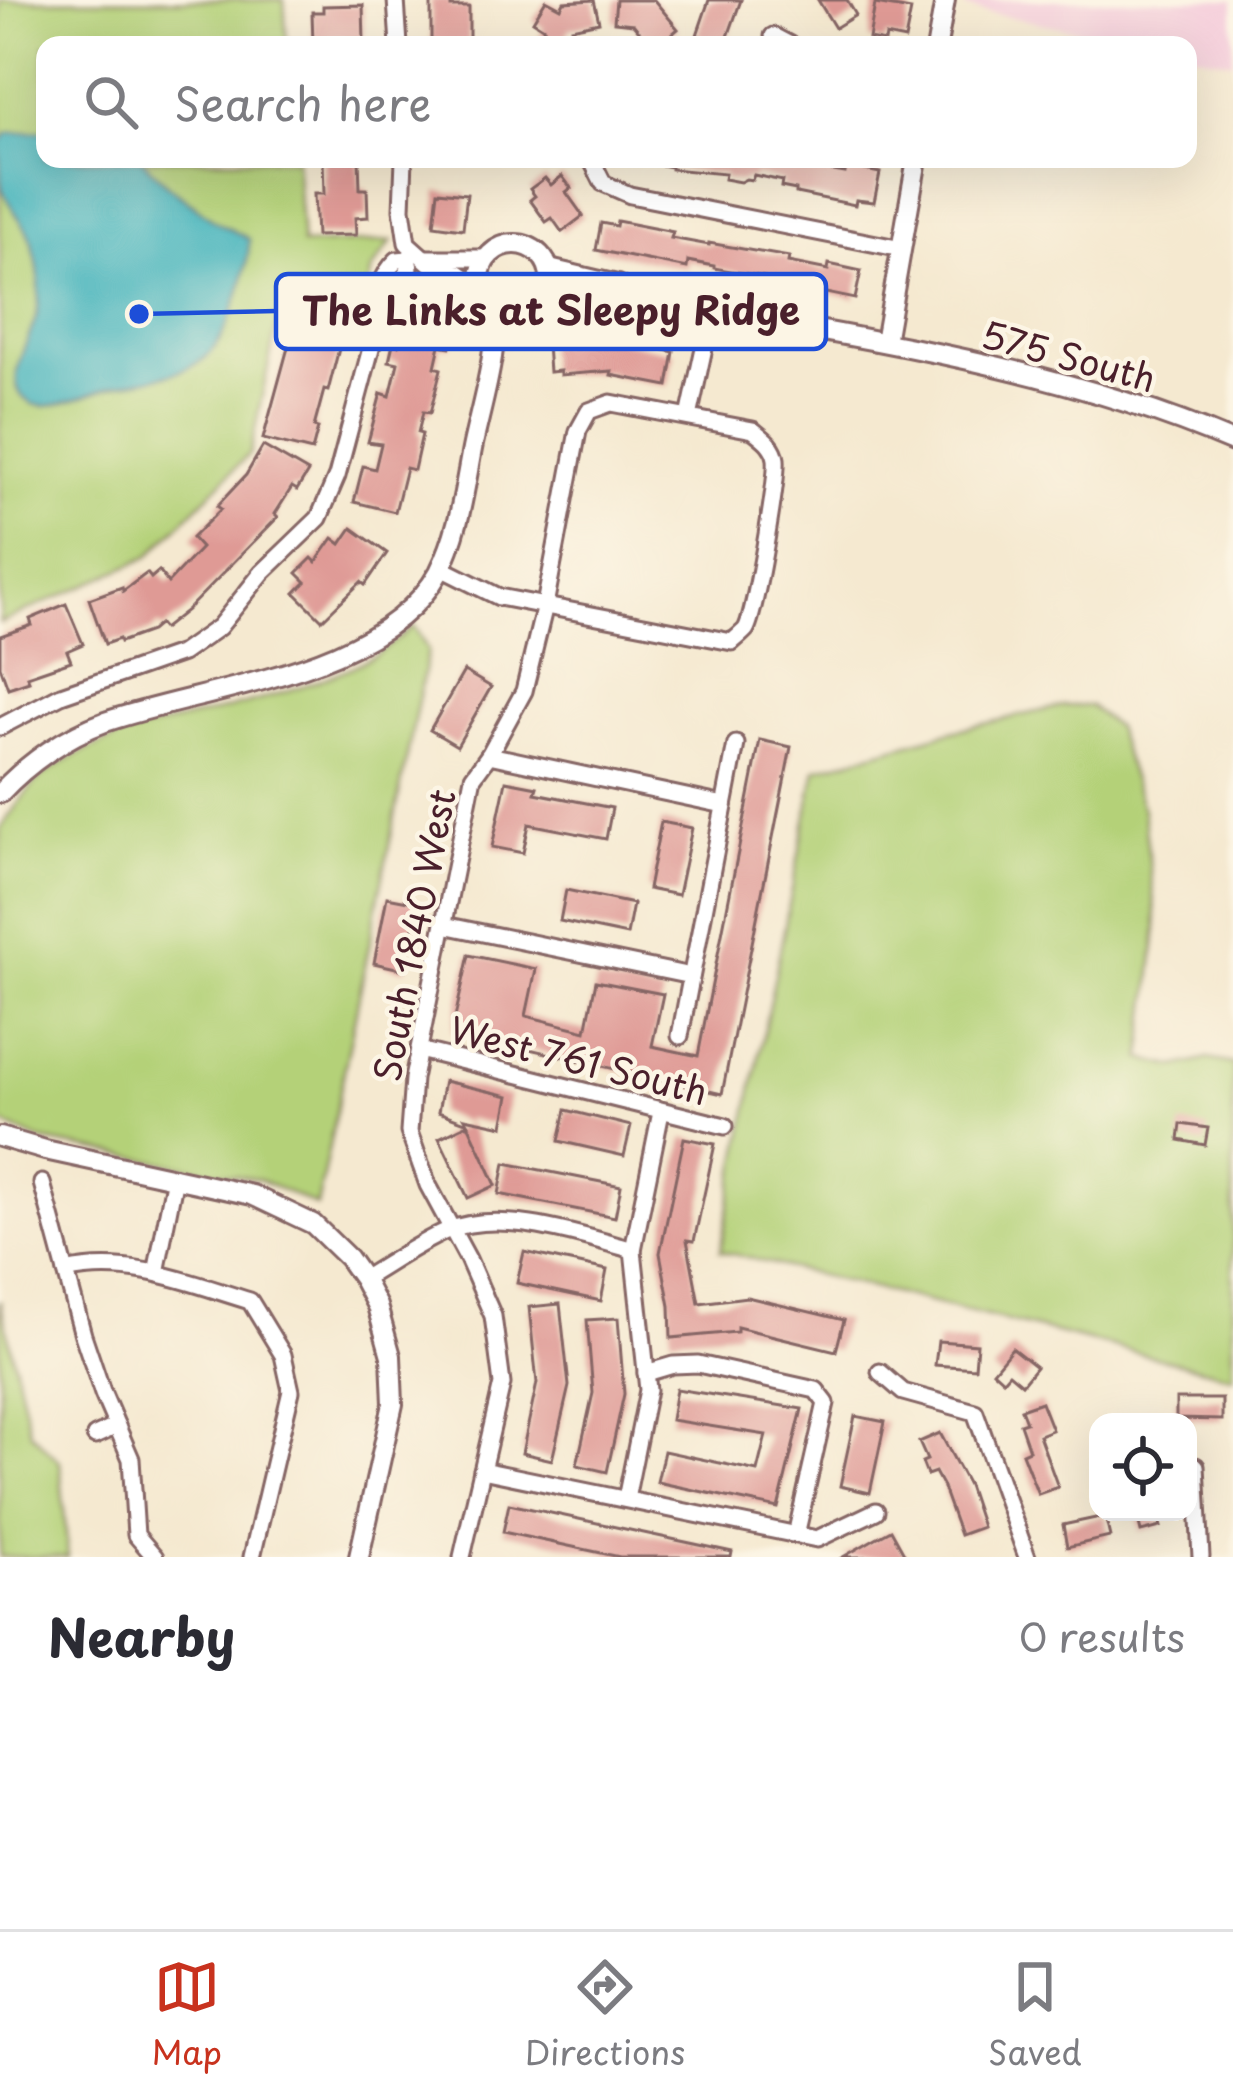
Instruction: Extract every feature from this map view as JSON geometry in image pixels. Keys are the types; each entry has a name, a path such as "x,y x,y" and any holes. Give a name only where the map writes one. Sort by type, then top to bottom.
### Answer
{"street":[{"path":"397,0 399,36"},
{"path":"939,36 945,0"},
{"path":"3,786 39,757 101,723 320,662 378,634 431,585 456,531 493,361 496,318 480,288 459,273 436,268 416,256 407,243 404,168"},
{"path":"596,168 603,182 630,195 902,249"},
{"path":"885,342 916,168"},
{"path":"480,288 486,257 495,249 528,246 549,269 542,302 510,325 493,361"},
{"path":"0,728 61,695 182,653 219,627 262,573 319,518 337,476 386,274 397,260 416,256 486,257"},
{"path":"549,269 617,285 640,298"},
{"path":"548,291 614,300 640,298"},
{"name":"575 South","path":"640,298 885,342 1066,383 1233,442"},
{"path":"491,306 521,314"},
{"path":"441,568 499,597 732,642 745,630 771,507 776,457 768,441 753,430 689,417 712,311"},
{"name":"South 1840 West","path":"462,1557 502,1384 493,1316 469,1259 428,1185 409,1132 418,1050 473,778 524,691 578,431 589,411 611,403 689,417"},
{"path":"680,1036 736,744"},
{"path":"489,755 724,805"},
{"path":"444,926 691,976"},
{"name":"West 761 South","path":"418,1050 725,1126"},
{"path":"626,1499 648,1390 633,1250 661,1112"},
{"path":"4,1136 45,1150 252,1195 313,1224 348,1258 377,1306 391,1356 393,1404 359,1557"},
{"path":"157,1273 175,1177"},
{"path":"42,1183 83,1335 131,1459 136,1535 155,1557"},
{"path":"364,1279 451,1229 494,1222 558,1230 633,1250"},
{"path":"66,1271 114,1266 157,1273 250,1301 283,1355 291,1391 252,1557"},
{"path":"646,1373 698,1364 816,1390 826,1403 796,1535"},
{"path":"880,1372 903,1392 975,1412 1027,1557"},
{"path":"95,1436 117,1426"},
{"path":"482,1469 817,1539 876,1511"},
{"path":"1197,1481 1202,1557"}],"shaded area":[{"path":"966,0 1233,0 1233,62 1197,55 1197,36 1104,36 965,8"}],"green space":[{"path":"0,0 284,0 286,36 36,36 36,168 297,168 302,245 392,241 372,270 359,323 281,305 250,453 148,557 0,623"},
{"path":"414,626 428,651 317,1206 260,1180 39,1140 0,1122 0,830 24,796 54,768 101,744 256,701 350,668"},
{"path":"1063,706 1090,706 1115,727 1143,810 1157,928 1142,1059 1176,1067 1208,1059 1233,1064 1233,1376 720,1251 816,769"},
{"path":"0,1300 30,1432 60,1462 68,1557 0,1557"}],"water":[{"path":"36,131 36,168 150,168 216,222 249,239 236,303 222,336 205,358 174,373 55,405 32,404 21,394 17,374 38,311 39,274 29,234 2,188 0,142 8,133"}],"building":[{"path":"431,0 451,0 451,7 469,7 469,36 431,36"},
{"path":"546,0 561,8 564,2 594,0 599,22 571,28 566,36 539,36 544,28 533,21"},
{"path":"616,0 654,0 678,29 670,36 643,36 633,24 614,22"},
{"path":"709,0 741,0 728,36 697,35"},
{"path":"818,0 847,0 856,15 835,28"},
{"path":"875,4 911,10 906,36 870,36"},
{"path":"363,5 364,36 313,36 312,12 323,12 323,6"},
{"path":"323,168 359,168 360,189 367,189 368,217 355,218 356,235 316,236 314,194 324,194"},
{"path":"816,168 845,173 846,168 856,168 880,173 874,202 856,200 855,205 796,193 781,187 782,181 754,175 740,182 724,179 725,174 671,169"},
{"path":"562,176 571,188 566,192 583,216 562,232 552,218 546,222 530,200 535,196 530,189 545,178 551,185"},
{"path":"438,191 467,194 463,229 434,225"},
{"path":"617,221 673,232 671,238 789,257 788,262 861,271 855,299 763,286 764,277 688,261 687,268 596,250 601,223 616,226"},
{"path":"413,301 458,311 450,347 440,345 435,367 441,369 430,413 423,412 414,470 406,468 395,512 354,502 363,466 375,469 381,444 368,442 381,393 390,396 398,363 389,361 393,344 398,345 404,316 410,317"},
{"path":"300,314 331,321 327,337 341,341 314,427 318,428 312,451 263,439 292,318 299,320"},
{"path":"599,336 674,352 668,386 611,375 612,371 549,372 547,345"},
{"path":"263,446 308,472 297,490 292,487 275,514 278,517 163,629 159,624 151,631 105,644 89,599 122,587 123,591 147,573 151,578 159,571 168,583 201,548 192,538 221,509 217,506 246,475"},
{"path":"352,528 387,553 365,585 361,582 322,620 295,593 306,582 297,573 312,558 316,562 333,538 341,544"},
{"path":"66,604 83,644 67,651 71,661 8,688 0,666 0,636 32,625 30,619"},
{"path":"464,671 491,687 457,746 430,730"},
{"path":"760,740 791,747 722,1094 452,1031 469,955 536,969 526,1016 586,1031 596,981 663,994 652,1046 698,1056"},
{"path":"506,781 537,787 535,793 612,808 606,839 529,824 523,853 492,847"},
{"path":"661,822 692,828 678,895 648,889"},
{"path":"566,890 633,904 627,935 560,921"},
{"path":"387,897 418,903 405,970 374,963"},
{"path":"444,1081 509,1096 503,1126 465,1118 468,1123 438,1112"},
{"path":"566,1110 631,1126 624,1156 559,1141"},
{"path":"468,1124 496,1185 468,1198 439,1138"},
{"path":"1181,1124 1208,1128 1205,1145 1179,1140"},
{"path":"684,1138 715,1144 694,1241 687,1240 699,1303 747,1297 844,1320 836,1351 737,1327 737,1332 671,1338 660,1253"},
{"path":"505,1163 621,1186 615,1217 499,1194"},
{"path":"524,1252 607,1270 601,1301 517,1283"},
{"path":"560,1304 569,1386 552,1460 522,1453 537,1383 529,1307"},
{"path":"618,1318 624,1394 607,1472 577,1465 593,1393 587,1320"},
{"path":"938,1341 977,1344 975,1368 935,1365"},
{"path":"1012,1348 1036,1367 1022,1384 1009,1373 1003,1380 993,1371"},
{"path":"676,1389 802,1409 778,1508 657,1482 664,1451 757,1471 766,1435 671,1420"},
{"path":"1176,1399 1222,1399 1222,1420 1176,1413"},
{"path":"1041,1402 1052,1430 1039,1435 1058,1487 1038,1494 1022,1453 1029,1450 1020,1424 1026,1422 1021,1409"},
{"path":"855,1416 885,1422 870,1493 840,1486"},
{"path":"940,1433 968,1485 982,1527 960,1535 942,1485 935,1472 927,1475 922,1462 927,1460 919,1442"},
{"path":"509,1504 732,1552 731,1557 620,1557 503,1532"},
{"path":"1106,1521 1110,1537 1067,1547 1063,1525"},
{"path":"1138,1521 1159,1521 1161,1527 1141,1532"},
{"path":"891,1530 906,1557 843,1557 876,1538"}],"place":[{"name":"The Links at Sleepy Ridge","path":"139,314"}]}
